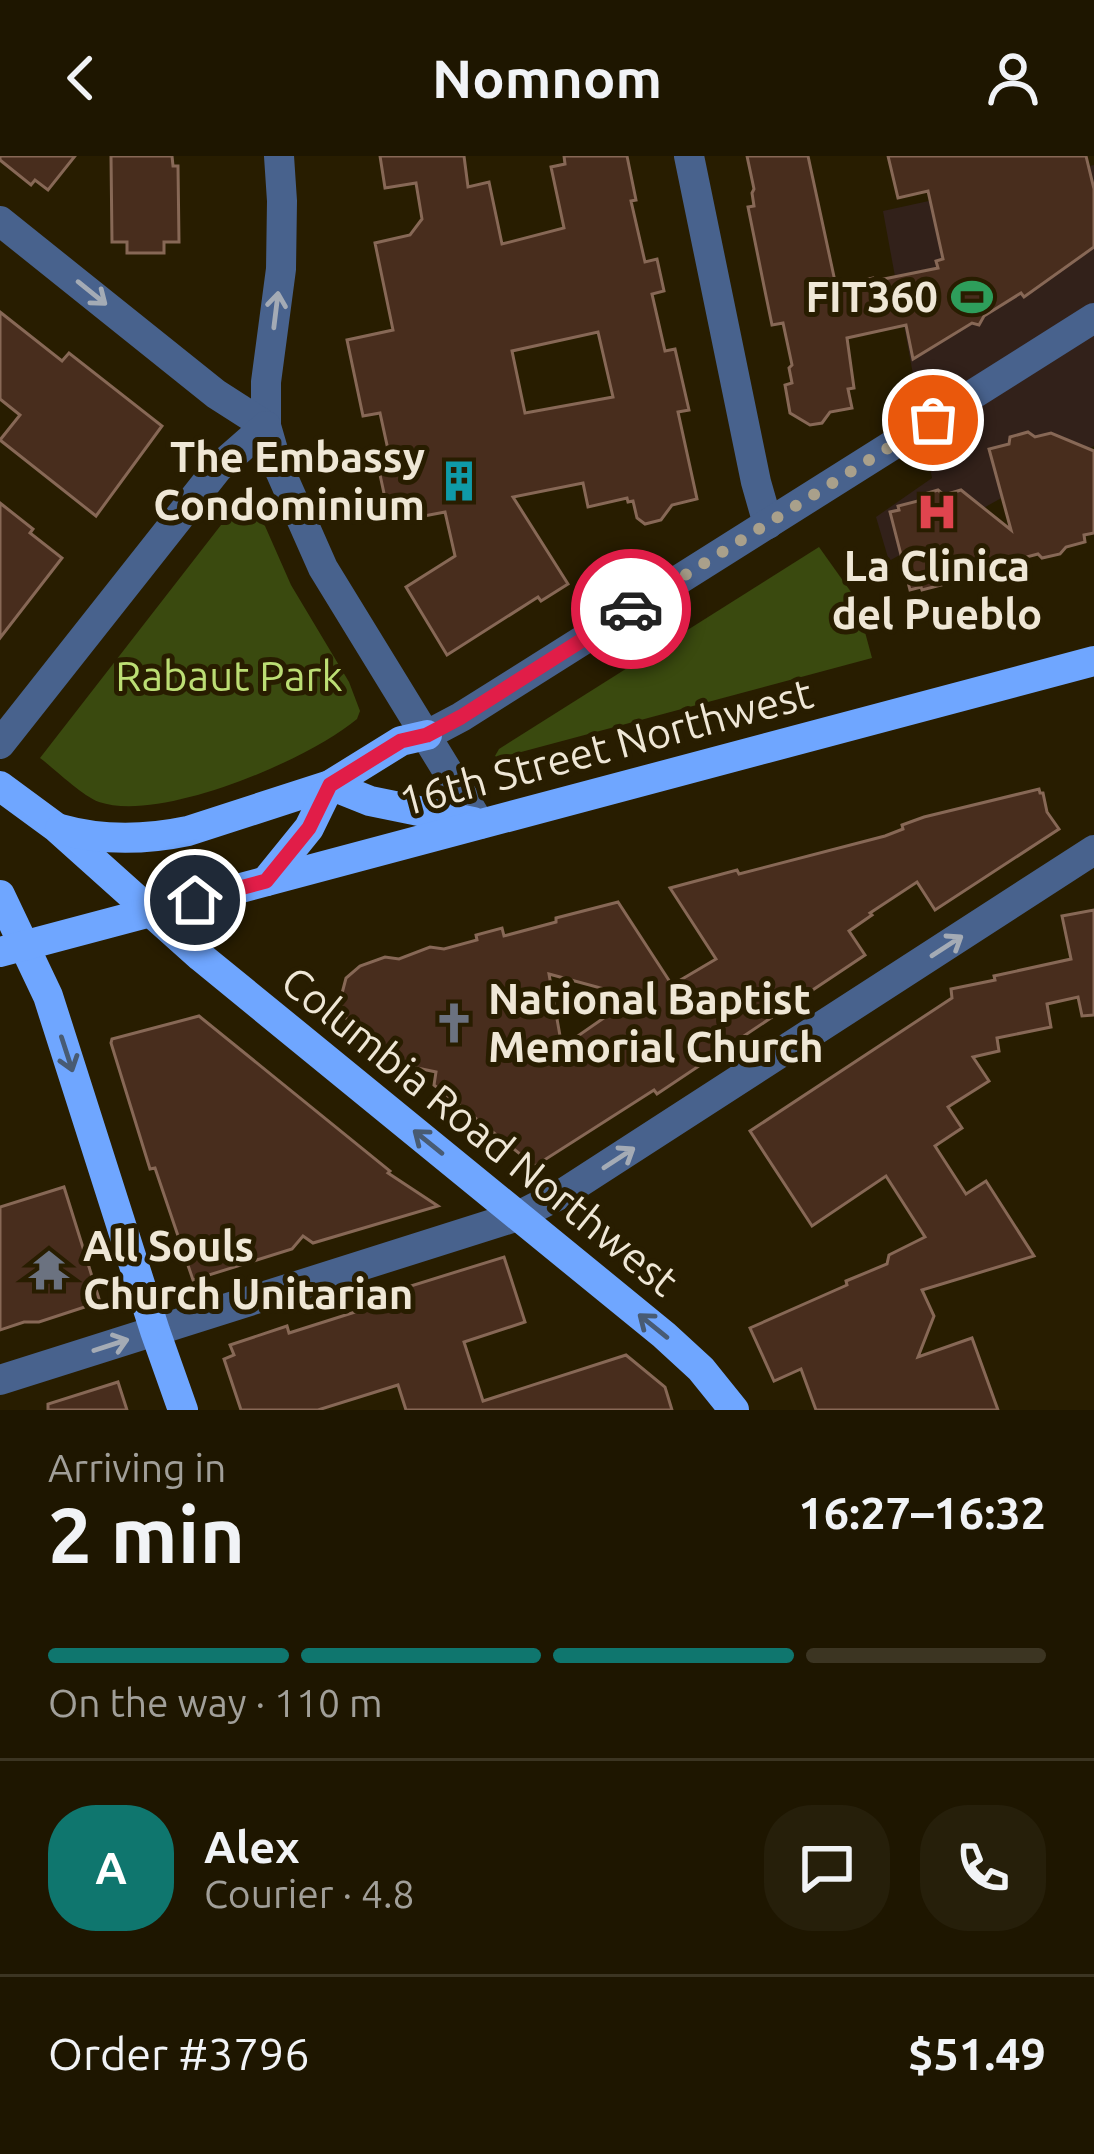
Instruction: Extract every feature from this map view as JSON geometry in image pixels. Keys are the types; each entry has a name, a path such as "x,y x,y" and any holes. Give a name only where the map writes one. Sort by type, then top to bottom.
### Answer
{"main road":[{"name":"16th Street Northwest","path":"12,949 1094,661"},
{"path":"57,828 87,837 165,836 205,826 330,785 401,741 427,735"},
{"path":"330,785 370,801 480,824"},
{"path":"266,881 309,828 330,785"},
{"name":"Columbia Road Northwest","path":"0,786 57,828 150,912 677,1346 734,1410"},
{"path":"0,895 12,949 49,996 183,1410"}],"street":[{"path":"279,156 280,269 266,382 266,426 323,568 480,824"},
{"path":"688,156 768,524"},
{"path":"0,220 216,394 266,426"},
{"path":"427,735 1094,318"},
{"path":"0,744 200,490 266,426"},
{"path":"0,1380 518,1216 565,1192 1094,850"}],"shaded area":[{"path":"1094,165 1094,446 889,561 876,517 932,478 883,211"}],"green space":[{"name":"Rabaut Park","path":"254,516 265,526 291,585 349,682 360,711 357,719 270,769 195,796 126,806 92,799 40,758 221,525"},
{"path":"819,547 856,599 872,658 495,756 499,749"}],"building":[{"path":"0,156 75,156 48,190 35,180 31,185"},
{"path":"111,156 172,156 173,166 178,166 179,242 164,242 164,253 127,253 127,242 112,242"},
{"path":"380,156 464,156 468,187 489,182 502,244 564,228 551,167 565,164 564,156 627,156 645,262 657,259 664,291 652,294 665,351 675,349 689,410 678,412 697,499 672,505 661,520 645,524 627,498 588,507 583,483 513,497 568,584 541,601 538,597 447,655 406,587 455,556 445,512 403,520 398,496 385,498 379,470 392,468 380,413 363,416 347,340 393,330 375,243 410,235 422,219 416,183 385,188","holes":["598,332 613,397 525,413 512,351"]},
{"path":"747,156 808,156 836,286 938,268 936,261 943,259 928,191 898,198 888,156 1086,156 1094,189 1094,247 1024,297 1021,293 984,316 979,325 972,323 913,359 906,325 847,338 852,408 830,412 822,423 810,425 790,413 785,385 792,383 792,365 783,323 772,325 748,207 754,206 754,189"},
{"path":"0,312 62,361 69,353 162,426 96,516 0,440 20,415 0,399"},
{"path":"1028,432 1035,437 1051,433 1094,451 1094,533 1060,554 1042,558 1038,554 984,568 980,575 910,590 890,512 918,501 921,495 961,490 1011,530 989,449"},
{"path":"0,503 62,558 0,638"},
{"path":"1039,789 1059,829 935,910 917,882 849,931 865,955 657,1094 654,1090 535,1166 434,1085 436,1072 398,1064 381,1042 366,1039 346,1018 340,1001 346,978 360,966 385,957 399,959 430,947 444,949 502,928 504,936 618,902 672,985 716,959 670,888 885,836 924,817","holes":["549,974 634,997 562,1047"]},
{"path":"1094,910 1094,1015 1082,1016 1078,997 1047,1004 1051,1027 997,1038 999,1051 973,1057 989,1081 948,1107 962,1128 935,1146 966,1194 986,1181 1034,1256 922,1290 934,1316 918,1357 972,1338 998,1410 816,1410 801,1369 774,1381 750,1328 847,1285 846,1281 887,1264 889,1255 925,1237 886,1176 812,1226 750,1131 952,998 951,989 1071,959 1062,916"},
{"path":"199,1016 388,1173 438,1206 313,1243 303,1236 292,1249 193,1280 155,1168 150,1169 111,1043"},
{"name":"All Souls Church Unitarian","path":"64,1187 100,1302 0,1330 0,1207"},
{"path":"504,1257 525,1322 464,1342 483,1401 626,1355 665,1387 672,1410 406,1410 398,1385 318,1410 241,1410 224,1359 234,1355 230,1345 287,1326 289,1333 371,1307 369,1299"},
{"path":"118,1382 127,1410 48,1410 48,1404"}],"way so far":[{"path":"631,609 933,420"}],"place":[{"name":"FIT360","path":"972,297"},
{"name":"The Embassy Condominium","path":"459,481"},
{"name":"La Clinica del Pueblo","path":"937,512"},
{"name":"National Baptist Memorial Church","path":"454,1023"},
{"name":"All Souls Church Unitarian","path":"49,1270"}],"route":[{"path":"195,900 266,881 309,828 330,785 401,741 427,735 461,717 631,609"}]}
